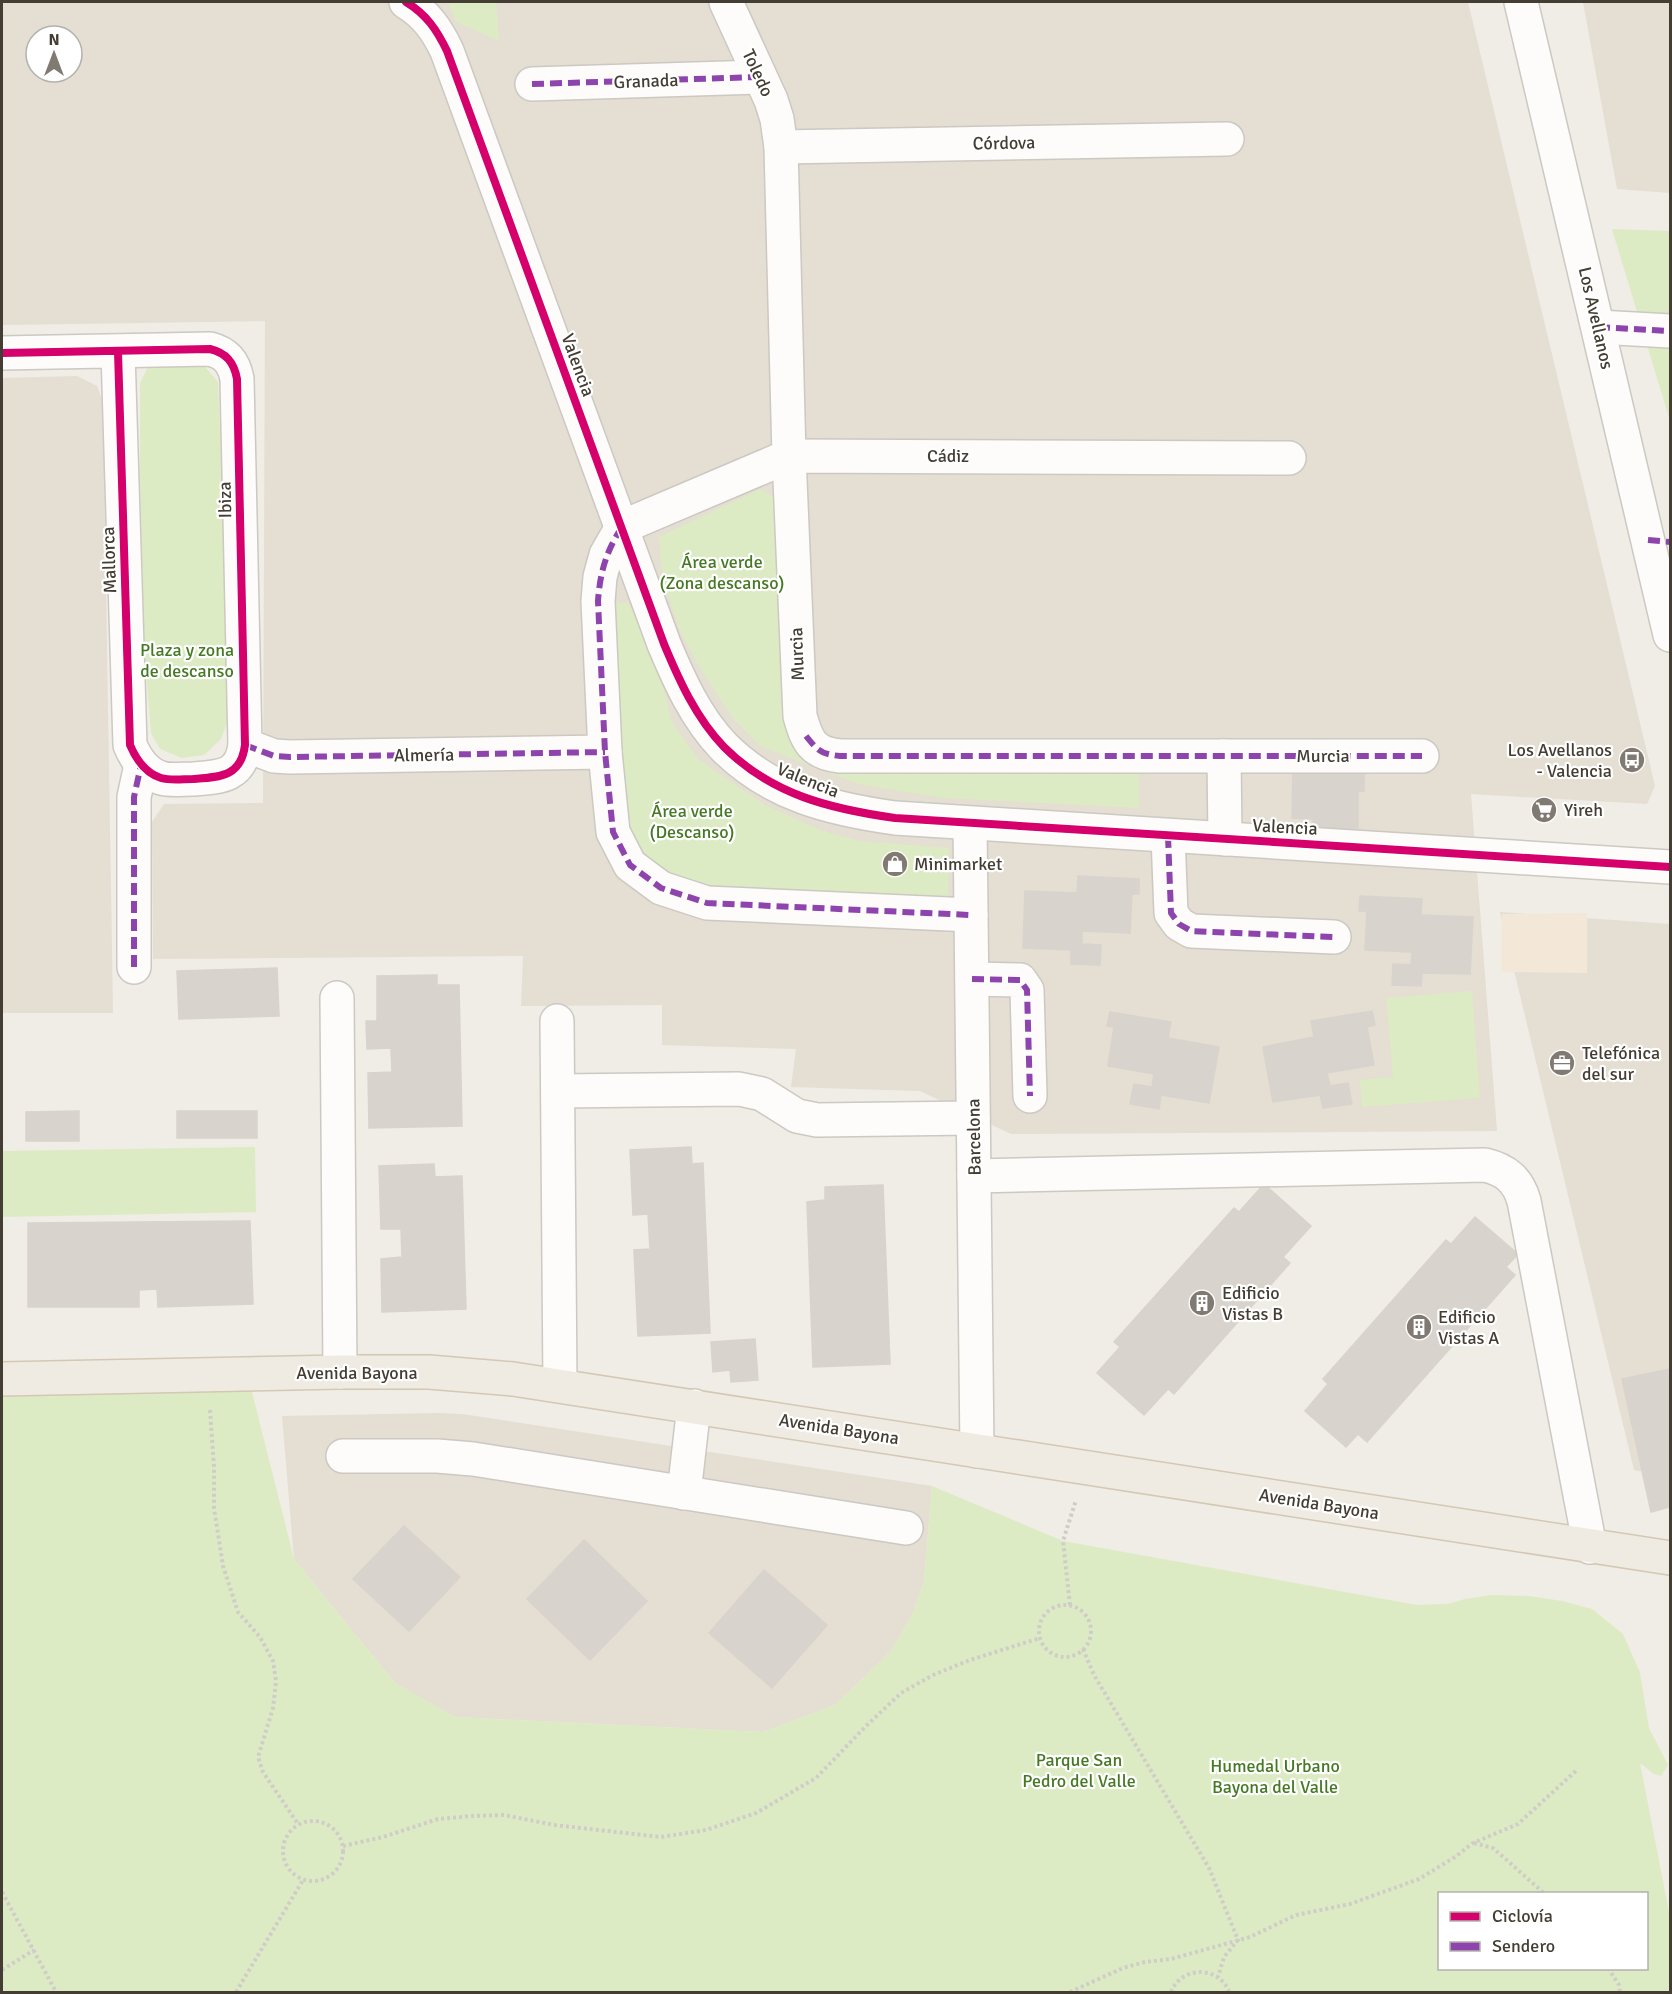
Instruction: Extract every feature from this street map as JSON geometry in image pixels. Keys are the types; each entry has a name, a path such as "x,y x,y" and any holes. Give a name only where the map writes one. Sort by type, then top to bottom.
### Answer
{"main road":[{"name":"Avenida Bayona","path":"2,1379 340,1372 463,1374 560,1385 1671,1558"}],"street":[{"name":"Valencia","path":"408,2 438,31 447,51 677,675 692,702 724,747 754,771 781,789 812,801 852,812 895,818 1671,867"},
{"name":"Toledo","path":"726,2 771,100 777,118 781,147"},
{"name":"Los Avellanos","path":"1521,2 1598,327 1659,541 1671,635"},
{"name":"Granada","path":"532,84 759,77"},
{"name":"Córdova","path":"781,147 1227,139"},
{"name":"Murcia","path":"781,147 789,456 800,716 806,736 825,754 1422,756"},
{"path":"1598,327 1671,331"},
{"name":"Ibiza","path":"2,353 210,349 228,358 236,371 244,755 240,764 223,777 171,780 160,778 141,765"},
{"name":"Mallorca","path":"118,352 129,733 130,745 141,765"},
{"name":"Cádiz","path":"622,527 789,456 1289,458"},
{"path":"622,527 606,555 600,577 598,601 605,752 613,832 630,865 661,888 707,903 971,915"},
{"name":"Almería","path":"245,745 274,756 290,757 605,752"},
{"path":"1224,756 1225,838"},
{"path":"134,967 134,805 141,765"},
{"name":"Barcelona","path":"970,824 977,1451"},
{"path":"1168,836 1171,913 1179,924 1191,931 1334,937"},
{"path":"972,979 1020,980 1027,990 1030,1096"},
{"path":"337,998 340,1372"},
{"path":"557,1021 560,1385"},
{"path":"558,1091 739,1089 762,1094 798,1116 817,1120 973,1118"},
{"path":"974,1176 1485,1165 1509,1174 1522,1191 1590,1546"},
{"path":"684,1493 694,1406"},
{"path":"343,1456 437,1456 473,1459 906,1528"}],"path":[{"path":"208,1375 214,1467 214,1508 223,1566 238,1612 260,1637 273,1661 275,1671 273,1708 258,1757 263,1772 298,1824"},
{"path":"1070,1605 1063,1541 1085,1468"},
{"path":"1059,1605 1070,1605 1079,1608 1090,1623 1089,1641 1076,1654 1056,1655 1048,1650 1040,1638 1040,1623 1051,1609 1059,1605"},
{"path":"343,1846 383,1837 438,1819 472,1816 504,1815 564,1826 661,1837 706,1830 756,1813 816,1778 865,1727 909,1688 933,1675 970,1660 1040,1638"},
{"path":"1083,1649 1094,1675 1209,1868 1238,1940"},
{"path":"1070,1992 1123,1968 1145,1962 1171,1959 1250,1937 1296,1915 1350,1904 1419,1879 1473,1843 1518,1824 1578,1769"},
{"path":"309,1821 319,1821 329,1825 340,1836 343,1846 340,1866 325,1880 314,1882 303,1880 287,1868 284,1858 284,1843 288,1833 298,1824 309,1821"},
{"path":"1473,1843 1493,1848 1544,1892"},
{"path":"236,1992 303,1880"},
{"path":"2,1892 56,1992"},
{"path":"1218,1977 1224,1957 1238,1940"},
{"path":"2,1970 34,1950"},
{"path":"1609,1970 1619,1985 1620,1992"},
{"path":"1171,1992 1182,1977 1192,1973 1209,1973 1218,1977 1226,1985 1228,1992"}],"shaded area":[{"path":"2,2 1468,2 1655,786 1647,804 1471,794 1497,1131 1011,1134 920,1091 791,1087 796,1049 662,1045 662,1005 521,1006 523,956 153,959 152,822 164,804 263,803 265,321 2,325"},
{"path":"1583,2 1670,2 1670,193 1617,189"},
{"path":"77,376 97,386 103,402 113,1013 2,1013 2,378"},
{"path":"1500,912 1670,924 1670,1477 1634,1470"},
{"path":"1587,913 1587,973 1501,972 1502,914"},
{"path":"462,1414 932,1486 924,1581 913,1613 891,1651 835,1705 763,1732 455,1717 395,1683 294,1559 282,1416"}],"green space":[{"path":"448,2 496,2 499,41 456,22"},
{"path":"1612,229 1670,231 1670,421"},
{"name":"Plaza y zona de descanso","path":"199,360 218,382 231,712 221,739 204,755 182,758 160,749 151,733 145,662 140,384 149,364"},
{"name":"Área verde (Zona descanso)","path":"760,489 774,497 795,743 1139,769 1139,808 943,798 858,784 760,746 731,716 700,668 679,629 662,575 659,537"},
{"name":"Área verde (Descanso)","path":"628,602 661,673 671,721 699,760 765,805 823,831 860,841 949,848 948,904 733,889 683,879 653,861 626,834 611,604"},
{"path":"1472,991 1480,1098 1362,1107 1360,1080 1393,1077 1386,998"},
{"path":"255,1147 256,1212 2,1217 2,1151"},
{"name":"Parque San Pedro del Valle","path":"251,1388 294,1559 395,1683 456,1717 763,1732 835,1705 891,1651 913,1613 924,1581 932,1486 1063,1541 1417,1605 1448,1604 1492,1595 1529,1596 1592,1609 1623,1634 1640,1673 1649,1728 1668,1765 1661,1776 1654,1774 1640,1763 1670,1917 1670,1992 2,1992 2,1397"}],"building":[{"path":"1293,769 1364,769 1364,791 1358,791 1358,828 1313,828 1313,819 1292,818"},
{"path":"1078,876 1139,879 1139,894 1132,894 1130,933 1082,931 1082,944 1101,945 1100,965 1071,964 1071,950 1023,948 1025,891 1077,893"},
{"path":"1360,896 1422,899 1421,915 1473,917 1470,974 1422,973 1421,986 1392,985 1393,964 1411,965 1412,952 1365,950 1367,911 1359,911"},
{"path":"277,968 279,1016 179,1019 177,971"},
{"path":"437,975 437,985 459,985 462,1126 369,1128 368,1073 392,1072 391,1048 367,1049 366,1021 377,1021 377,976"},
{"path":"1372,1011 1375,1025 1367,1027 1374,1065 1327,1073 1330,1086 1348,1083 1352,1104 1323,1108 1320,1095 1273,1102 1263,1047 1314,1037 1311,1021"},
{"path":"1110,1012 1171,1022 1168,1038 1219,1047 1209,1103 1161,1095 1159,1109 1130,1104 1134,1084 1152,1087 1154,1074 1108,1066 1114,1027 1107,1026"},
{"path":"79,1111 79,1141 26,1141 26,1112"},
{"path":"177,1111 257,1111 257,1138 177,1138"},
{"path":"691,1147 692,1164 703,1163 710,1333 638,1336 634,1250 650,1249 648,1214 633,1215 630,1150"},
{"path":"434,1164 435,1177 462,1176 466,1309 382,1312 381,1259 402,1257 401,1229 381,1229 379,1166"},
{"name":"Edificio Vistas B","path":"1264,1184 1311,1226 1283,1257 1290,1263 1174,1394 1168,1389 1144,1415 1097,1373 1120,1347 1114,1342 1234,1208 1239,1212"},
{"path":"883,1185 890,1364 813,1367 807,1202 825,1200 825,1187"},
{"name":"Edificio Vistas A","path":"1475,1217 1518,1254 1506,1267 1515,1275 1367,1442 1358,1434 1346,1447 1305,1411 1328,1384 1323,1379 1446,1240 1451,1244"},
{"path":"250,1221 253,1304 158,1307 157,1289 139,1290 139,1307 28,1307 28,1223"},
{"path":"755,1339 758,1380 731,1382 730,1370 713,1372 711,1342"},
{"path":"1670,1369 1670,1507 1651,1512 1622,1379"},
{"path":"404,1526 460,1577 409,1631 353,1579"},
{"path":"584,1540 647,1601 590,1660 527,1599"},
{"path":"764,1570 827,1625 772,1688 709,1633"}],"marked path":[{"path":"532,84 759,77"},
{"path":"1598,327 1670,331"},
{"path":"622,527 605,562 598,601 605,752 613,832 630,865 661,888 707,903 971,915"},
{"path":"1648,540 1670,542"},
{"path":"806,736 820,751 840,756 1422,756"},
{"path":"245,745 274,756 290,757 605,752"},
{"path":"134,967 134,797 141,765"},
{"path":"1168,836 1171,913 1179,924 1191,931 1334,937"},
{"path":"972,979 1020,980 1027,990 1030,1096"}],"cycle path":[{"path":"406,2 430,23 447,51 664,644 676,671 689,698 714,736 724,747 762,777 782,788 825,804 895,818 1670,867"},
{"path":"2,353 210,349 225,356 234,368 237,379 245,745 239,764 220,776 181,779 155,776 142,765 130,745 118,352"}],"place":[{"name":"Los Avellanos - Valencia","path":"1632,760"},
{"name":"Yireh","path":"1544,810"},
{"name":"Minimarket","path":"895,864"},
{"name":"Telefónica del sur","path":"1562,1063"},
{"name":"Edificio Vistas B","path":"1202,1303"},
{"name":"Edificio Vistas A","path":"1419,1327"}],"park label":[{"name":"Humedal Urbano Bayona del Valle","path":"1275,1776"}]}
